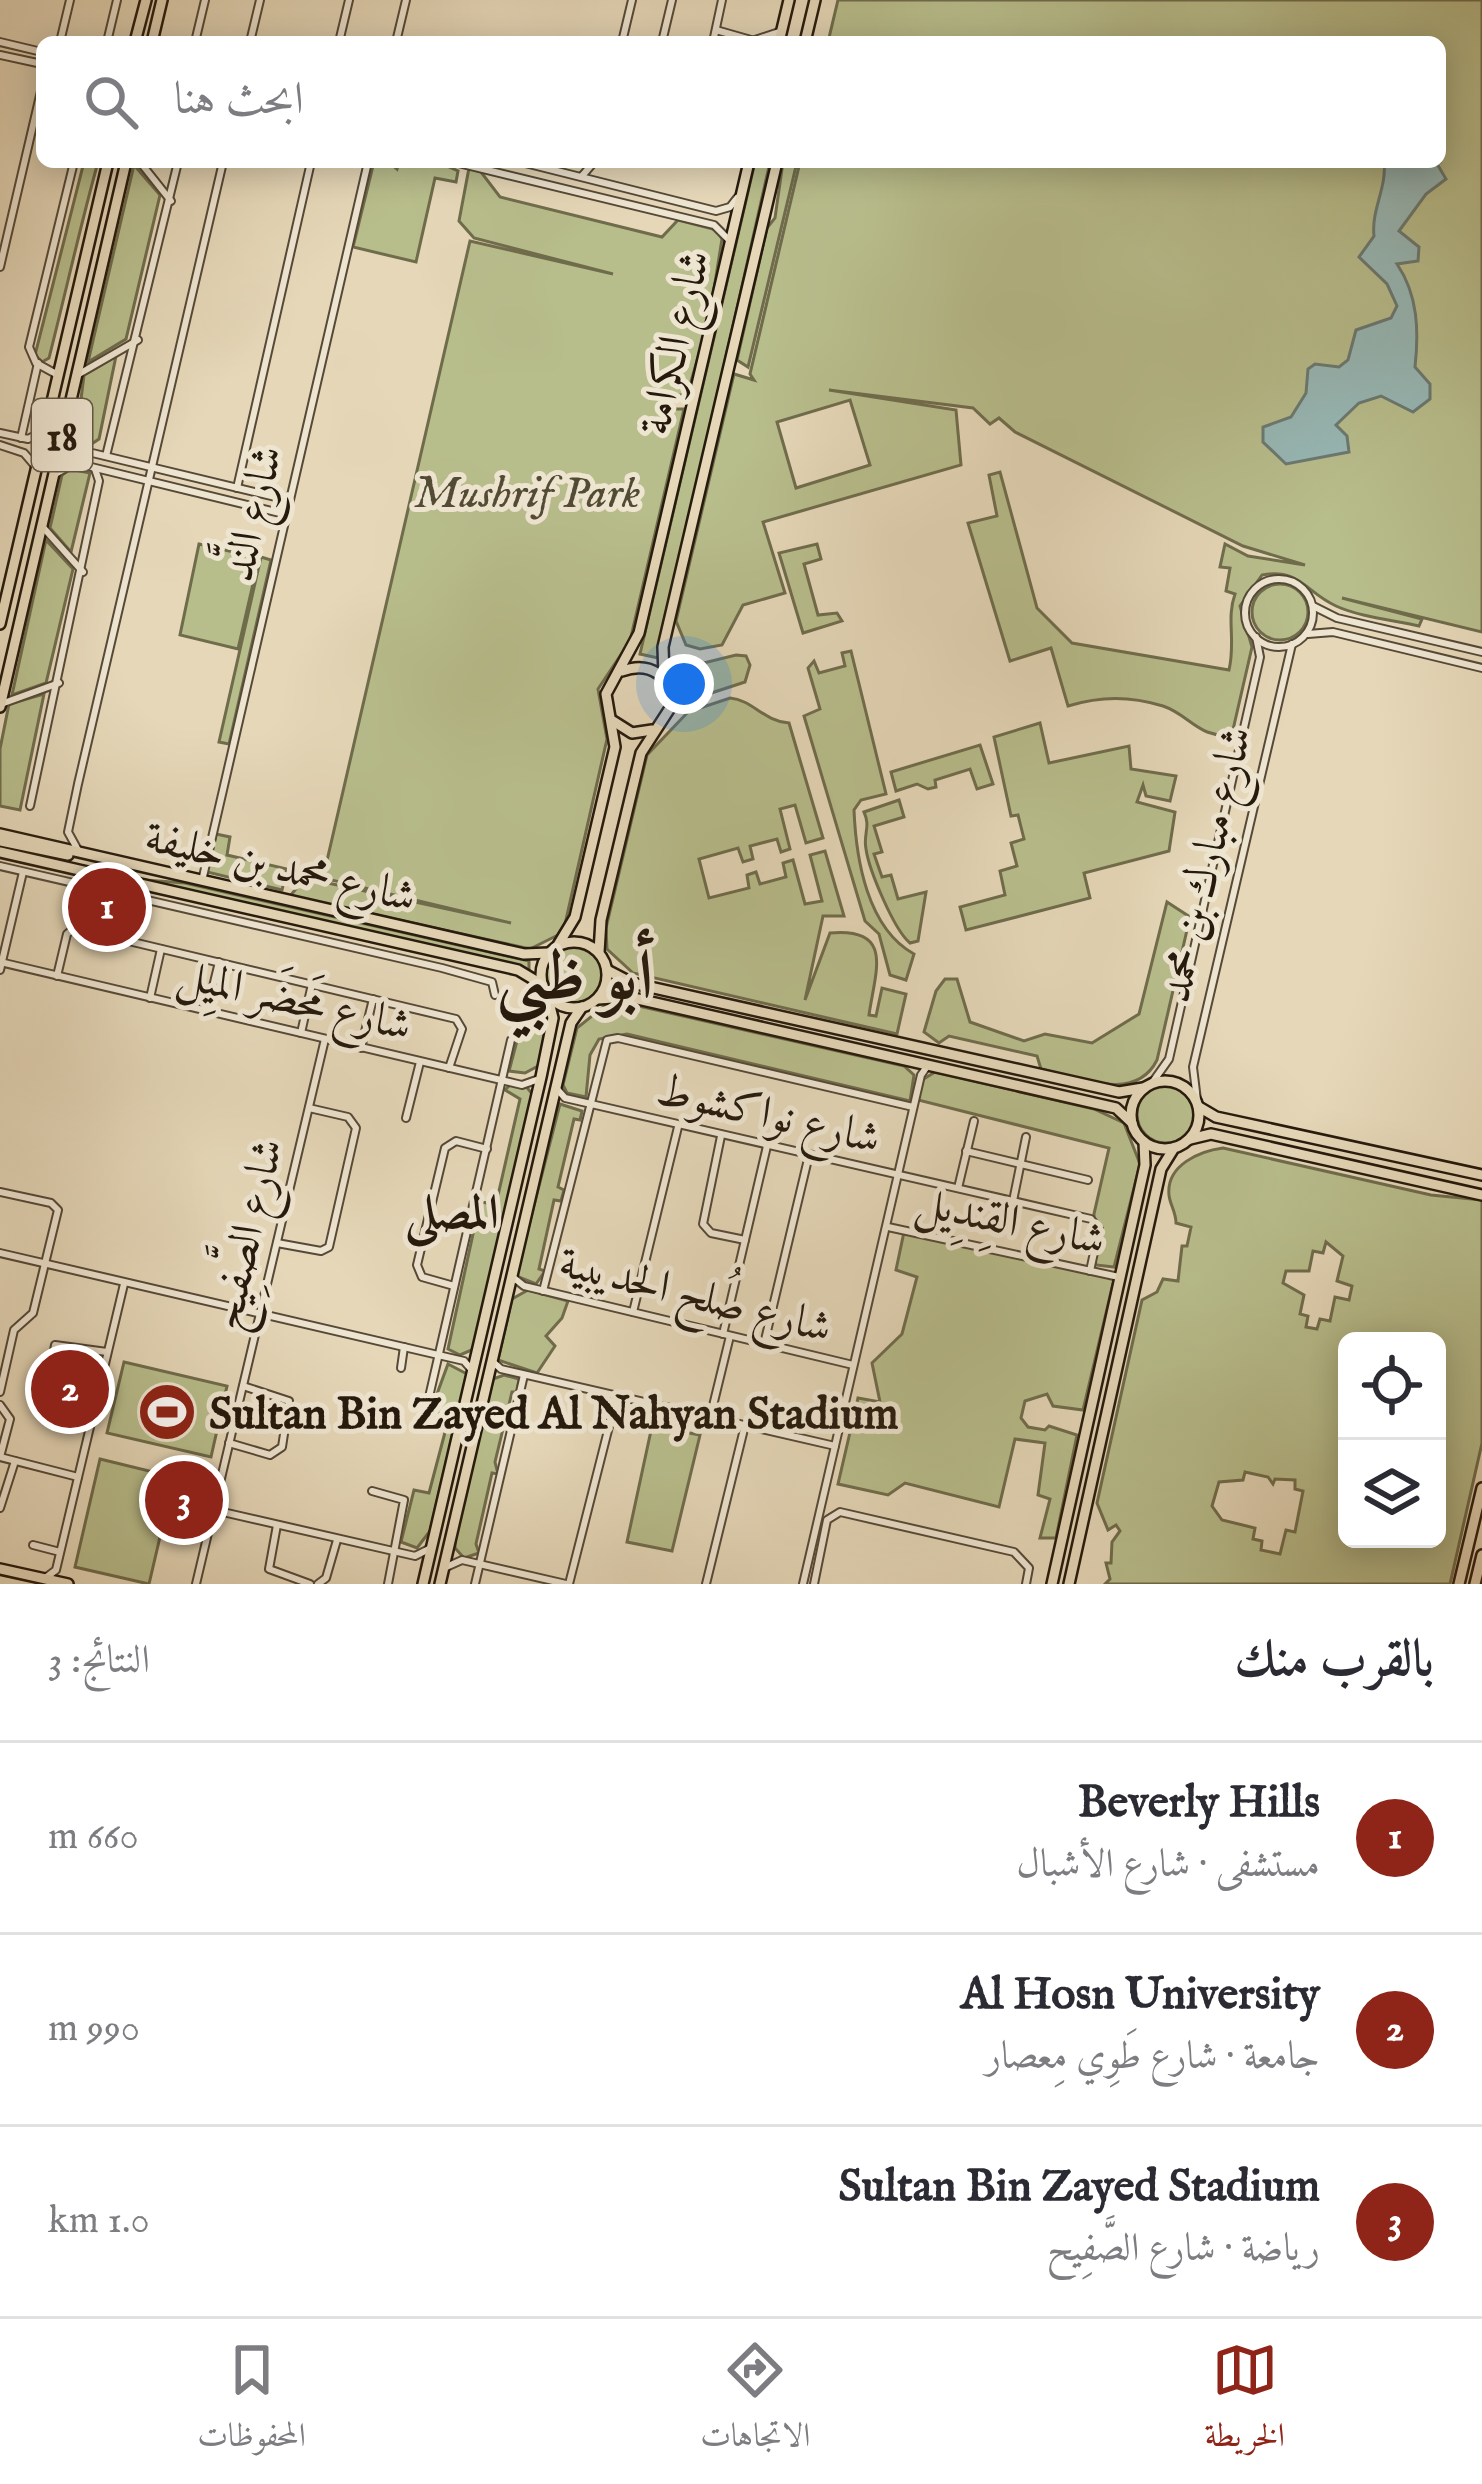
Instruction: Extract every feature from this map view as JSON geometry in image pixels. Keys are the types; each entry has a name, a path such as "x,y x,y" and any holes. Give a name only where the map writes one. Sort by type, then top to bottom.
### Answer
{"main road":[{"path":"137,36 146,0"},
{"path":"153,36 162,0"},
{"path":"780,36 788,0"},
{"path":"806,36 815,0"},
{"name":"18","path":"0,624 107,168"},
{"name":"18","path":"0,706 125,168"},
{"name":"شارع الكرامة","path":"618,673 638,633 748,168"},
{"name":"شارع الكرامة","path":"664,677 663,647 776,168"},
{"path":"424,1578 470,1362 541,1077 553,1018 545,990 553,949 575,917 615,747 606,694 618,673 647,667 664,677 672,705 641,753 601,920 599,952 608,970 632,983 1119,1092 1180,1083 1216,1118 1482,1175"},
{"path":"611,718 632,733 657,728"},
{"path":"1,835 55,854 80,853"},
{"name":"شارع محمد بن خليفة","path":"1,835 524,954 553,949"},
{"name":"شارع محمد بن خليفة","path":"0,854 518,970 545,990"},
{"path":"553,949 580,942 599,952"},
{"path":"598,999 608,970"},
{"path":"545,990 562,1006 582,1007"},
{"path":"440,1584 511,1293 519,1282 571,1023 582,1007 598,999 628,997 1116,1108 1132,1123 1144,1142 1145,1165 1052,1584"},
{"path":"1132,1123 1132,1104 1148,1085"},
{"path":"1190,1139 1198,1103"},
{"path":"1069,1584 1161,1169 1174,1148 1211,1134 1482,1195"},
{"path":"1144,1142 1174,1148"},
{"path":"1460,1584 1482,1488"},
{"path":"1475,1584 1482,1555"},
{"path":"0,1568 65,1583"}],"street":[{"path":"61,36 70,0"},
{"path":"108,36 117,0"},
{"path":"196,36 205,0"},
{"path":"251,36 260,0"},
{"path":"340,36 349,0"},
{"path":"397,36 406,0"},
{"path":"623,36 632,0"},
{"path":"663,36 672,0"},
{"path":"714,36 722,0"},
{"path":"716,30 738,36"},
{"path":"0,42 36,51"},
{"path":"0,55 36,63"},
{"path":"0,266 36,113"},
{"path":"21,438 38,364 29,342 72,168"},
{"path":"145,168 171,201"},
{"path":"106,456 177,168"},
{"path":"49,846 68,832 222,168"},
{"path":"236,488 310,168"},
{"name":"شارع النَّد","path":"202,881 367,168"},
{"path":"479,168 714,225 728,237 730,248"},
{"path":"547,168 716,211 730,208 742,190"},
{"path":"581,176 589,168"},
{"path":"595,168 603,182"},
{"path":"652,210 659,204 657,196"},
{"path":"76,376 138,340"},
{"path":"38,364 58,375"},
{"path":"0,437 36,437 46,428"},
{"path":"64,428 79,448 288,500"},
{"path":"0,437 24,452 36,467"},
{"path":"52,476 68,464 284,514"},
{"path":"30,806 83,572 99,481 95,469"},
{"path":"99,481 110,473"},
{"path":"41,525 83,572"},
{"path":"1482,652 1337,618 1312,605 1290,580 1267,580 1246,606 1256,638 1273,646 1334,632 1482,668"},
{"path":"1304,636 1312,605"},
{"name":"شارع مبارك بن محمد","path":"1148,1085 1169,1059 1260,657 1256,638"},
{"name":"شارع مبارك بن محمد","path":"1198,1103 1193,1066 1292,644"},
{"path":"0,706 59,683"},
{"path":"68,832 80,853"},
{"path":"48,864 64,881"},
{"path":"0,866 442,968 492,982 495,995"},
{"path":"0,965 23,872"},
{"path":"204,896 213,913"},
{"path":"57,976 67,934 74,928 219,962 460,1023 449,1068"},
{"path":"150,998 161,949"},
{"path":"442,968 460,956"},
{"path":"460,956 461,973"},
{"path":"207,1011 219,962"},
{"name":"شارع مَحضَر المِيل","path":"0,965 522,1085"},
{"path":"301,1033 312,984"},
{"path":"361,1048 373,999"},
{"path":"543,1291 607,1040 618,1038 913,1107"},
{"name":"شارع الصَّفِيح","path":"196,1584 325,1039"},
{"path":"426,1410 512,1040"},
{"path":"406,1118 421,1062"},
{"path":"803,1584 922,1067"},
{"path":"535,1104 522,1085 541,1077"},
{"path":"553,1104 565,1098 556,1088"},
{"name":"شارع نواكشوط","path":"565,1098 1098,1222 1090,1271"},
{"path":"277,1243 326,1250 333,1227 356,1128 348,1117 309,1108"},
{"path":"958,1188 974,1120"},
{"path":"633,1312 678,1127"},
{"path":"721,1136 703,1225 711,1233 745,1240"},
{"path":"1012,1201 1026,1137"},
{"path":"454,1286 422,1277 417,1265 445,1148 456,1141 487,1149"},
{"path":"710,1418 767,1146"},
{"path":"966,1151 1088,1180"},
{"path":"764,1344 809,1155"},
{"path":"0,1192 57,1206 33,1312 14,1330 0,1392"},
{"name":"شارع القِندِيل","path":"888,1226 1120,1277"},
{"path":"0,1253 470,1362"},
{"path":"44,1579 56,1570 124,1282"},
{"name":"شارع صُلح الحديبية","path":"519,1282 853,1365"},
{"path":"93,1413 45,1397 51,1361 57,1343 107,1352"},
{"path":"400,1368 404,1347"},
{"path":"495,1368 835,1446"},
{"path":"476,1584 524,1375"},
{"path":"230,1443 270,1455 282,1447 289,1401 243,1386"},
{"path":"444,1568 462,1560 568,1584 617,1395"},
{"path":"0,1405 10,1419 0,1457 78,1477"},
{"path":"706,1584 746,1425"},
{"path":"0,1508 15,1461"},
{"path":"372,1491 404,1500 388,1584"},
{"path":"214,1510 415,1556 431,1548"},
{"path":"814,1584 827,1520 840,1512 1014,1552 1029,1568 1026,1584"},
{"path":"277,1525 268,1569 314,1584 326,1578 337,1539"},
{"path":"449,1544 462,1560"},
{"path":"33,1545 60,1552"},
{"path":"415,1556 424,1578"},
{"path":"56,1570 65,1583"}],"green space":[{"path":"838,0 1482,0 1482,632 1342,598 1422,619 1419,626 1355,613 1325,600 1294,578 1262,575 1240,606 1252,647 1232,734 1212,733 1172,710 1139,700 1104,699 1068,706 1051,648 1010,661 968,523 997,516 989,475 1000,472 1037,608 1072,643 1229,670 1235,594 1226,591 1230,568 1220,567 1225,544 1248,556 1305,565 1243,546 1015,432 999,418 990,424 973,408 829,390 956,410 961,465 763,522 785,593 743,605 722,645 700,649 686,645 676,621 734,374 754,380 750,374 799,168 1446,168 1446,36 829,36","holes":["850,400 870,465 796,488 777,422"]},
{"path":"82,168 96,168 49,358 42,362 35,355"},
{"path":"137,168 160,195 126,339 88,362"},
{"path":"373,168 458,171 456,182 435,178 416,262 353,247"},
{"name":"Mushrif Park","path":"469,168 481,172 500,197 662,237 678,220 717,230 722,239 709,320 687,395 672,395 669,409 684,409 630,641 598,689 607,739 565,924 560,934 530,949 290,896 305,878 511,923 323,878 470,241 613,274 474,238 459,221"},
{"path":"754,168 769,168 658,658 640,654"},
{"path":"782,168 796,168 748,367 737,360 767,228 775,218"},
{"path":"116,356 99,439 90,445 77,431 84,375"},
{"path":"70,469 90,473 71,552 50,528 62,475"},
{"path":"46,540 73,569 46,683 12,695"},
{"path":"199,544 259,558 238,649 180,635"},
{"path":"817,544 821,559 804,564 818,615 837,613 842,621 803,633 779,553"},
{"path":"261,557 271,560 229,744 219,742"},
{"path":"1280,584 1300,592 1308,612 1300,632 1280,640 1260,632 1252,612 1260,592"},
{"path":"851,651 886,794 861,800 854,810 861,870 885,927 914,954 906,980 890,975 879,934 865,921 804,716 820,709 808,668 814,661 819,673 845,666 842,653"},
{"path":"746,656 750,665 745,682 693,699 683,668"},
{"path":"44,694 20,810 0,806 0,749 9,704"},
{"path":"730,698 789,723 823,838 806,843 795,805 780,809 790,849 781,852 777,839 750,846 753,859 743,862 738,848 699,859 709,898 749,888 747,875 756,872 760,884 786,877 783,863 793,860 805,904 822,901 810,855 825,851 844,916 823,916 805,1000 830,933 864,937 876,956 869,1015 876,1016 882,988 906,994 897,1034 633,973 607,949 606,928 647,755 688,712"},
{"path":"1040,723 1049,763 1129,746 1131,769 1176,776 1170,801 1146,796 1143,785 1137,802 1175,812 1169,851 1084,873 1090,898 966,930 960,907 1005,895 1000,871 1017,866 1011,843 1024,839 1018,815 1011,816 994,737"},
{"path":"980,745 993,784 977,789 970,769 935,780 936,787 917,784 896,791 891,772"},
{"path":"899,800 904,817 874,826 882,852 874,854 882,877 891,875 898,899 926,892 918,941 910,943 883,899 865,844 864,812"},
{"path":"216,834 230,837 227,855 287,869 282,890 207,872"},
{"path":"145,880 185,883 529,961 529,970"},
{"path":"1167,902 1190,917 1157,1060 1135,1081 1088,1081 1041,1069 1037,1056 949,1036 939,1043 924,1032 936,991 945,979 957,979 970,1022 1024,1041 1045,1034 1092,1043 1139,1014"},
{"path":"575,945 595,954 604,974 595,994 575,1003 555,994 546,974 555,954"},
{"path":"612,1000 904,1066 914,1075 910,1101 627,1034 599,1039 590,1055 586,1097 567,1093 563,1085 577,1028"},
{"path":"526,1007 549,1014 538,1066 525,1073 509,1071"},
{"path":"935,1072 1094,1109 1124,1123 1140,1164 1114,1267 1096,1265 1095,1259 1094,1214 1109,1148 918,1100 922,1080"},
{"path":"513,1082 525,1085 533,1095 474,1349 460,1355 448,1349 480,1202 496,1204 520,1099 505,1090"},
{"path":"1166,1085 1186,1094 1195,1114 1186,1134 1166,1143 1146,1134 1137,1114 1146,1094"},
{"path":"560,1104 582,1111 580,1120 574,1119 558,1187 564,1190 561,1201 554,1200 539,1269 545,1271 536,1284 516,1276"},
{"path":"1223,1148 1431,1195 1482,1200 1482,1443 1450,1584 1105,1584 1110,1579 1106,1563 1111,1563 1112,1542 1120,1531 1116,1525 1108,1530 1097,1503 1142,1300 1157,1292 1163,1279 1178,1281 1182,1246 1187,1246 1191,1227 1176,1223 1170,1184 1179,1168 1195,1156","holes":["1326,1242 1343,1256 1337,1281 1352,1286 1349,1300 1335,1297 1330,1321 1320,1319 1317,1329 1306,1327 1308,1316 1300,1314 1304,1295 1283,1283 1286,1271 1309,1271 1313,1251 1323,1253","1245,1472 1268,1477 1273,1484 1275,1479 1295,1480 1295,1489 1303,1491 1295,1532 1286,1530 1280,1554 1261,1550 1262,1541 1253,1539 1255,1528 1222,1520 1212,1506 1219,1482 1243,1480"]},
{"path":"904,1232 1115,1275 1083,1410 1053,1406 1047,1394 1025,1401 1021,1418 1028,1427 1045,1430 1049,1426 1077,1435 1056,1538 1040,1538 1050,1499 1038,1495 1045,1443 1015,1439 999,1507 905,1483 888,1495 838,1484 858,1398 880,1402 872,1363 902,1334 917,1277 896,1270"},
{"path":"528,1290 568,1301 562,1318 546,1336 555,1346 537,1373 498,1360 512,1299"},
{"path":"124,1362 227,1386 211,1457 107,1433"},
{"path":"448,1364 467,1374 430,1531 417,1548 401,1542 414,1490 429,1493 448,1421 430,1413"},
{"path":"504,1375 519,1379 517,1392 512,1392 495,1462 498,1474 492,1473 476,1544 479,1553 464,1558 455,1548 455,1536 493,1379"},
{"path":"652,1426 700,1435 672,1551 627,1542"},
{"path":"100,1459 174,1477 149,1584 75,1567"}],"water":[{"path":"1384,168 1440,168 1446,179 1426,194 1399,231 1419,247 1418,261 1397,264 1415,314 1415,367 1430,384 1430,399 1413,412 1381,396 1359,403 1336,425 1347,436 1349,452 1286,464 1263,442 1263,427 1291,417 1306,393 1308,369 1315,364 1339,367 1348,360 1356,330 1391,318 1397,306 1387,284 1359,257 1374,236"}],"place":[{"name":"Beverly Hills","path":"107,907"},
{"name":"Al Hosn University","path":"70,1389"},
{"name":"Sultan Bin Zayed Al Nahyan Stadium","path":"167,1412"},
{"name":"Sultan Bin Zayed Stadium","path":"184,1500"}],"district":[{"name":"أبو ظبي","path":"575,974"},
{"name":"المصلى","path":"452,1211"}]}
